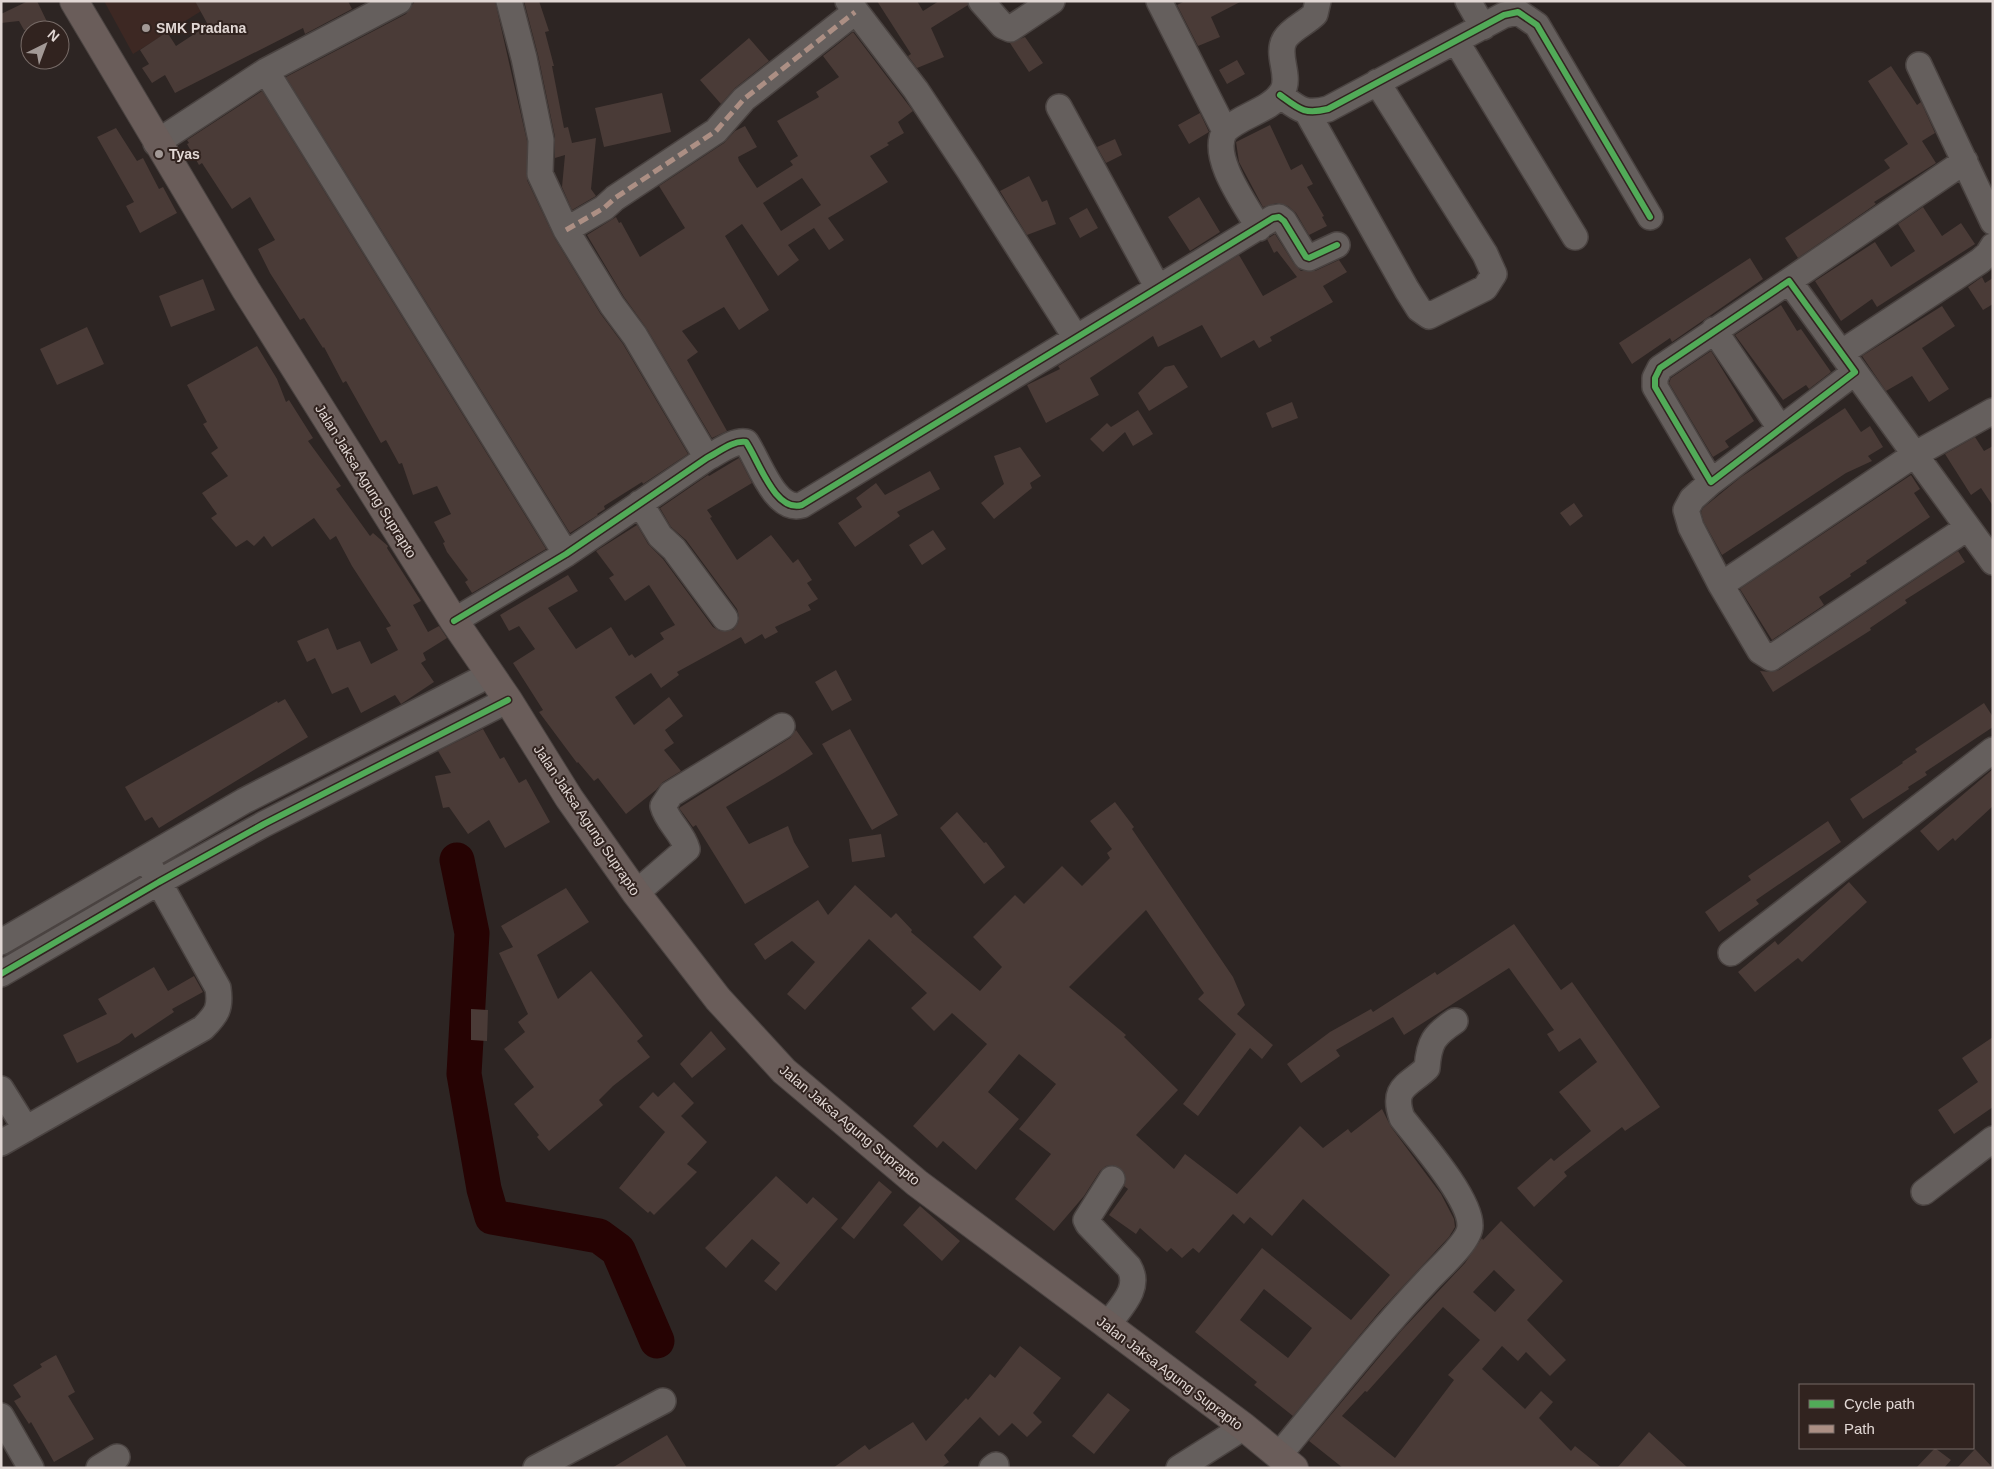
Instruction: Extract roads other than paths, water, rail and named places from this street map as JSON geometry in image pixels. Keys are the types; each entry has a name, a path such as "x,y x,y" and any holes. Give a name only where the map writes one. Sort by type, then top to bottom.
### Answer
{"main road":[{"name":"Jalan Jaksa Agung Suprapto","path":"74,1 156,143 246,290 454,621 508,700 569,798 636,893 718,999 784,1071 918,1183 1244,1427 1286,1461"}],"street":[{"path":"156,143 266,71 399,1"},
{"path":"509,1 524,58 541,140 540,174 566,230 612,304 635,336 707,458"},
{"path":"981,1 1003,26 1010,29 1052,1"},
{"path":"1159,1 1225,131"},
{"path":"1259,228 1227,171 1221,147 1221,137 1232,125 1280,95 1285,84 1281,48 1288,34 1315,14 1318,1"},
{"path":"1468,1 1483,27"},
{"path":"566,230 604,208 615,198 716,131 744,99 852,7 921,98 989,199 1076,338"},
{"path":"1307,112 1328,109 1512,12 1527,16 1537,25 1650,216"},
{"path":"1456,40 1575,237"},
{"path":"1919,66 1993,222"},
{"path":"266,71 566,554"},
{"path":"1280,95 1307,112 1407,290 1419,309 1428,316 1485,288 1494,274 1485,254 1377,82"},
{"path":"1059,108 1158,288"},
{"path":"1711,482 1654,382 1660,368 1965,161"},
{"path":"454,621 566,554 707,458 736,443 746,442 776,494 785,504 795,507 802,505 1277,216 1282,219 1307,258 1337,244"},
{"path":"1967,528 1773,657 1766,656 1760,651 1721,585 1691,527 1686,510 1692,499 1780,428 1848,362 1980,261 1993,246"},
{"path":"1789,281 1993,562"},
{"path":"1714,330 1780,428"},
{"path":"1721,585 1914,455 1993,411"},
{"path":"640,503 660,536 674,548 725,618"},
{"path":"1,942 244,801 490,674"},
{"path":"1,974 159,882 264,824 508,700"},
{"path":"636,893 687,849 685,842 664,813 663,806 671,794 782,726"},
{"path":"370,736 384,763"},
{"path":"1730,953 1993,750"},
{"path":"1,1143 203,1028 212,1018 220,1004 218,988 146,858"},
{"path":"1286,1461 1409,1300 1458,1248 1471,1228 1469,1213 1462,1197 1402,1118 1397,1104 1399,1093 1408,1082 1427,1068 1431,1043 1438,1034 1455,1021"},
{"path":"1,1089 26,1129"},
{"path":"1924,1192 1993,1139"},
{"path":"1107,1326 1134,1286 1134,1275 1130,1267 1086,1220 1112,1179"},
{"path":"536,1468 663,1401"},
{"path":"1,1416 31,1468"},
{"path":"1179,1468 1244,1427"}],"waterway":[{"path":"457,860 472,933 464,1074 484,1189 492,1217 599,1236 618,1250 657,1341"}],"place":[{"name":"SMK Pradana","path":"146,28"},
{"name":"Tyas","path":"159,154"}]}
